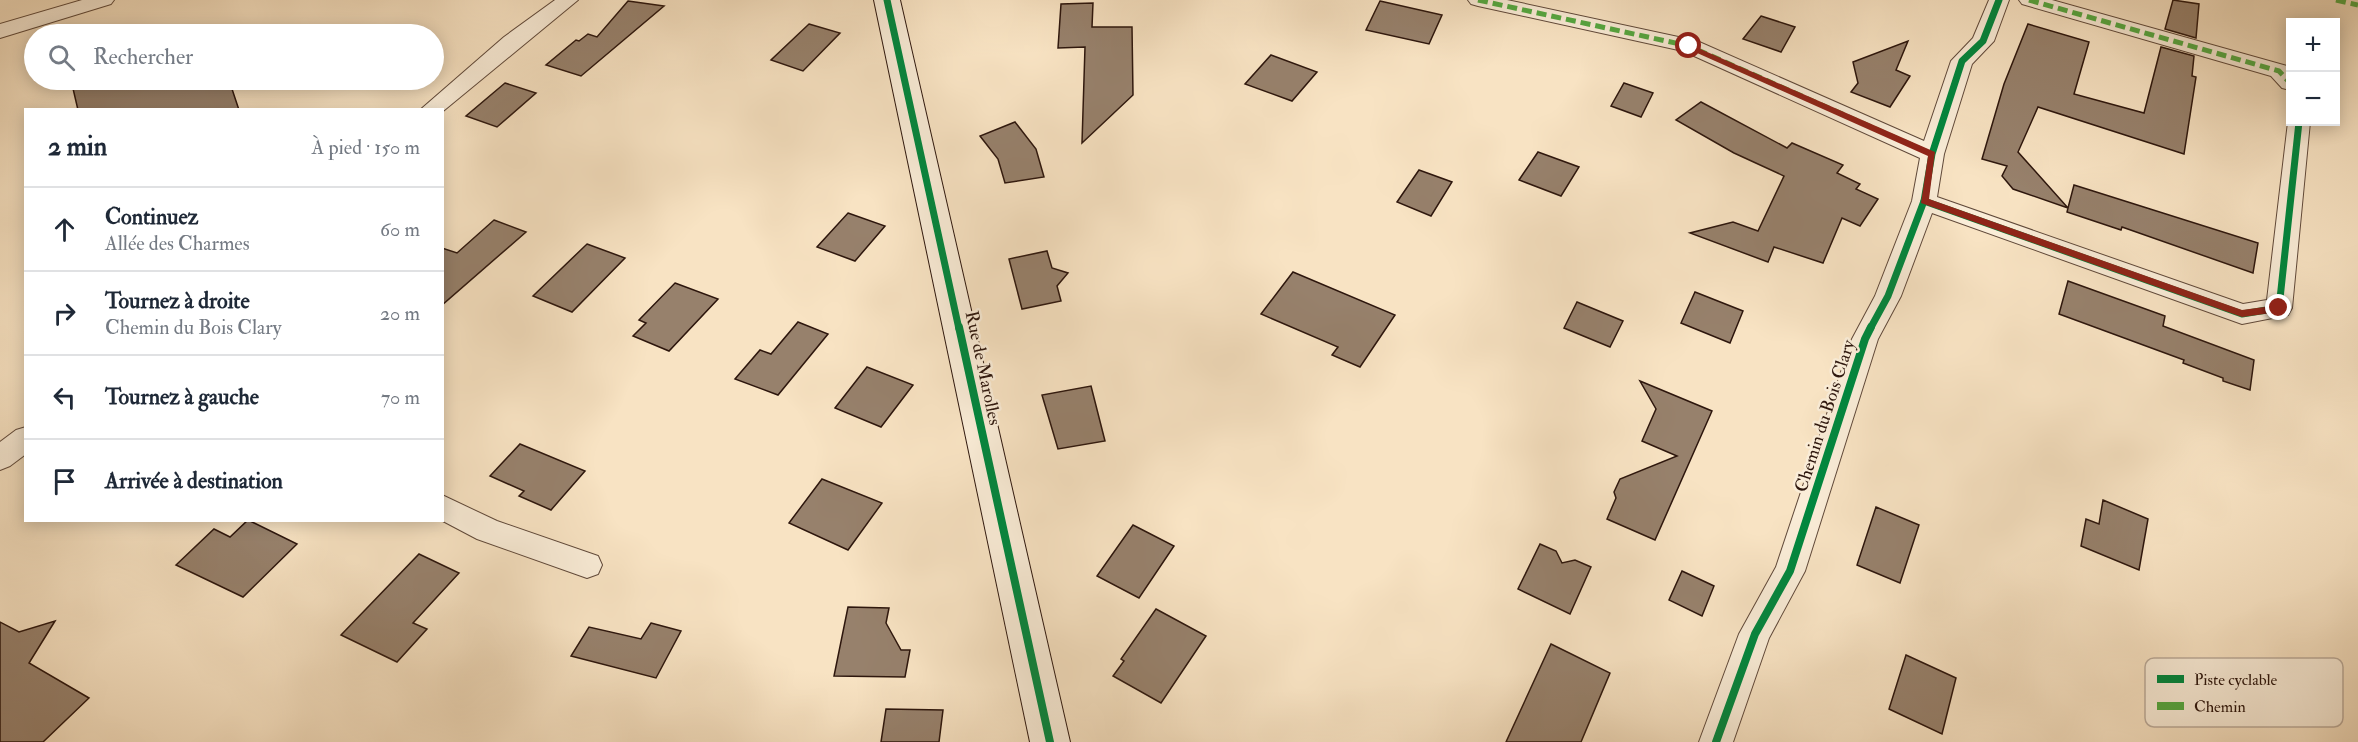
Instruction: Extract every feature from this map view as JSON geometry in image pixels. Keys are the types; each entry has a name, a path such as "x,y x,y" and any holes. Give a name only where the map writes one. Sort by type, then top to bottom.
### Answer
{"street":[{"path":"0,31 104,0"},
{"path":"433,108 568,0"},
{"name":"Rue de Marolles","path":"887,0 1050,742"},
{"path":"1478,0 1689,46 1932,154"},
{"name":"Chemin du Bois Clary","path":"1716,742 1755,634 1790,572 1865,339 1888,296 1924,201 1932,154 1962,61 1983,41 1999,0"},
{"path":"2030,0 2278,71 2286,79"},
{"path":"1924,201 2242,314 2279,308 2299,126"},
{"path":"0,458 24,440"},
{"path":"444,508 487,530 587,565"}],"building":[{"path":"2173,0 2199,4 2196,38 2165,29"},
{"path":"628,1 664,6 581,76 546,65 576,40 579,41 588,34 597,37"},
{"path":"1380,1 1442,15 1429,44 1366,30"},
{"path":"1093,3 1092,27 1132,27 1133,95 1082,143 1085,47 1058,48 1061,4"},
{"path":"1761,16 1795,27 1781,52 1743,39"},
{"path":"809,24 840,33 803,71 771,60"},
{"path":"2028,24 2089,42 2074,94 2144,113 2161,47 2194,56 2192,76 2196,77 2184,154 2038,107 2018,152 2068,208 2013,189 2002,176 2007,166 1982,159 2004,84"},
{"path":"1908,41 1896,70 1910,76 1890,107 1851,92 1858,83 1853,62"},
{"path":"1271,55 1317,72 1292,101 1245,84"},
{"path":"505,83 536,93 497,127 466,116"},
{"path":"1624,83 1653,93 1641,117 1611,106"},
{"path":"73,90 232,90 238,108 78,108"},
{"path":"1701,102 1787,148 1792,143 1843,165 1837,173 1860,184 1856,189 1878,199 1860,226 1842,218 1823,263 1774,247 1768,262 1690,233 1733,222 1758,231 1784,176 1734,153 1676,120"},
{"path":"1015,122 1036,149 1044,177 1005,183 998,159 980,136"},
{"path":"1538,152 1579,167 1561,196 1519,180"},
{"path":"1419,170 1452,182 1431,216 1397,202"},
{"path":"2074,185 2258,243 2253,273 2122,227 2121,230 2067,212"},
{"path":"848,213 885,226 855,261 817,247"},
{"path":"494,220 526,232 444,303 444,249 457,253"},
{"path":"587,244 625,258 572,312 533,296"},
{"path":"1047,251 1052,268 1068,273 1057,286 1061,301 1022,309 1009,259"},
{"path":"1293,272 1395,315 1360,367 1332,355 1338,347 1261,314"},
{"path":"2068,281 2165,316 2163,326 2254,360 2250,390 2183,363 2184,360 2059,314"},
{"path":"675,283 718,299 669,351 633,336 646,323 639,320"},
{"path":"1695,292 1743,311 1730,343 1681,323"},
{"path":"1577,302 1623,321 1610,347 1564,328"},
{"path":"798,322 828,334 778,395 735,379 760,350 771,354"},
{"path":"867,367 913,385 881,427 835,408"},
{"path":"1640,381 1712,411 1655,540 1607,519 1616,498 1614,492 1620,479 1677,456 1642,441 1656,409"},
{"path":"1091,386 1105,441 1058,449 1042,395"},
{"path":"520,444 585,471 551,510 519,496 524,491 490,476"},
{"path":"822,479 882,503 848,550 789,523"},
{"path":"2103,500 2148,519 2139,570 2081,546 2086,519 2099,524"},
{"path":"1876,507 1919,525 1900,583 1857,565"},
{"path":"246,522 252,522 297,544 243,597 176,565 214,529 230,537"},
{"path":"1133,525 1174,546 1139,598 1097,576"},
{"path":"1540,544 1556,551 1562,563 1575,560 1591,567 1570,614 1518,589"},
{"path":"419,554 459,573 413,623 427,629 397,662 341,635"},
{"path":"1682,571 1714,586 1702,616 1669,600"},
{"path":"848,607 889,608 886,623 901,650 910,650 905,677 834,676"},
{"path":"1156,609 1206,636 1161,703 1113,676 1124,661 1121,659"},
{"path":"55,621 29,663 89,698 43,742 0,742 0,622 19,632"},
{"path":"651,623 681,631 656,678 571,656 589,627 641,639"},
{"path":"1551,644 1610,673 1581,742 1506,742"},
{"path":"1906,655 1956,678 1942,734 1889,709"},
{"path":"886,709 943,710 939,742 881,742"}],"marked path":[{"path":"1478,0 1689,46 1932,154"},
{"path":"2029,0 2279,71 2286,79"},
{"path":"2336,0 2358,5"}],"cycle path":[{"path":"887,0 1050,742"},
{"path":"1716,742 1755,634 1790,571 1865,339 1888,296 1924,201 1932,154 1962,61 1983,41 1999,0"},
{"path":"1924,201 2242,314 2279,308 2299,126"}],"route":[{"path":"1689,46 1932,154 1924,201 2242,314 2279,308"}]}
